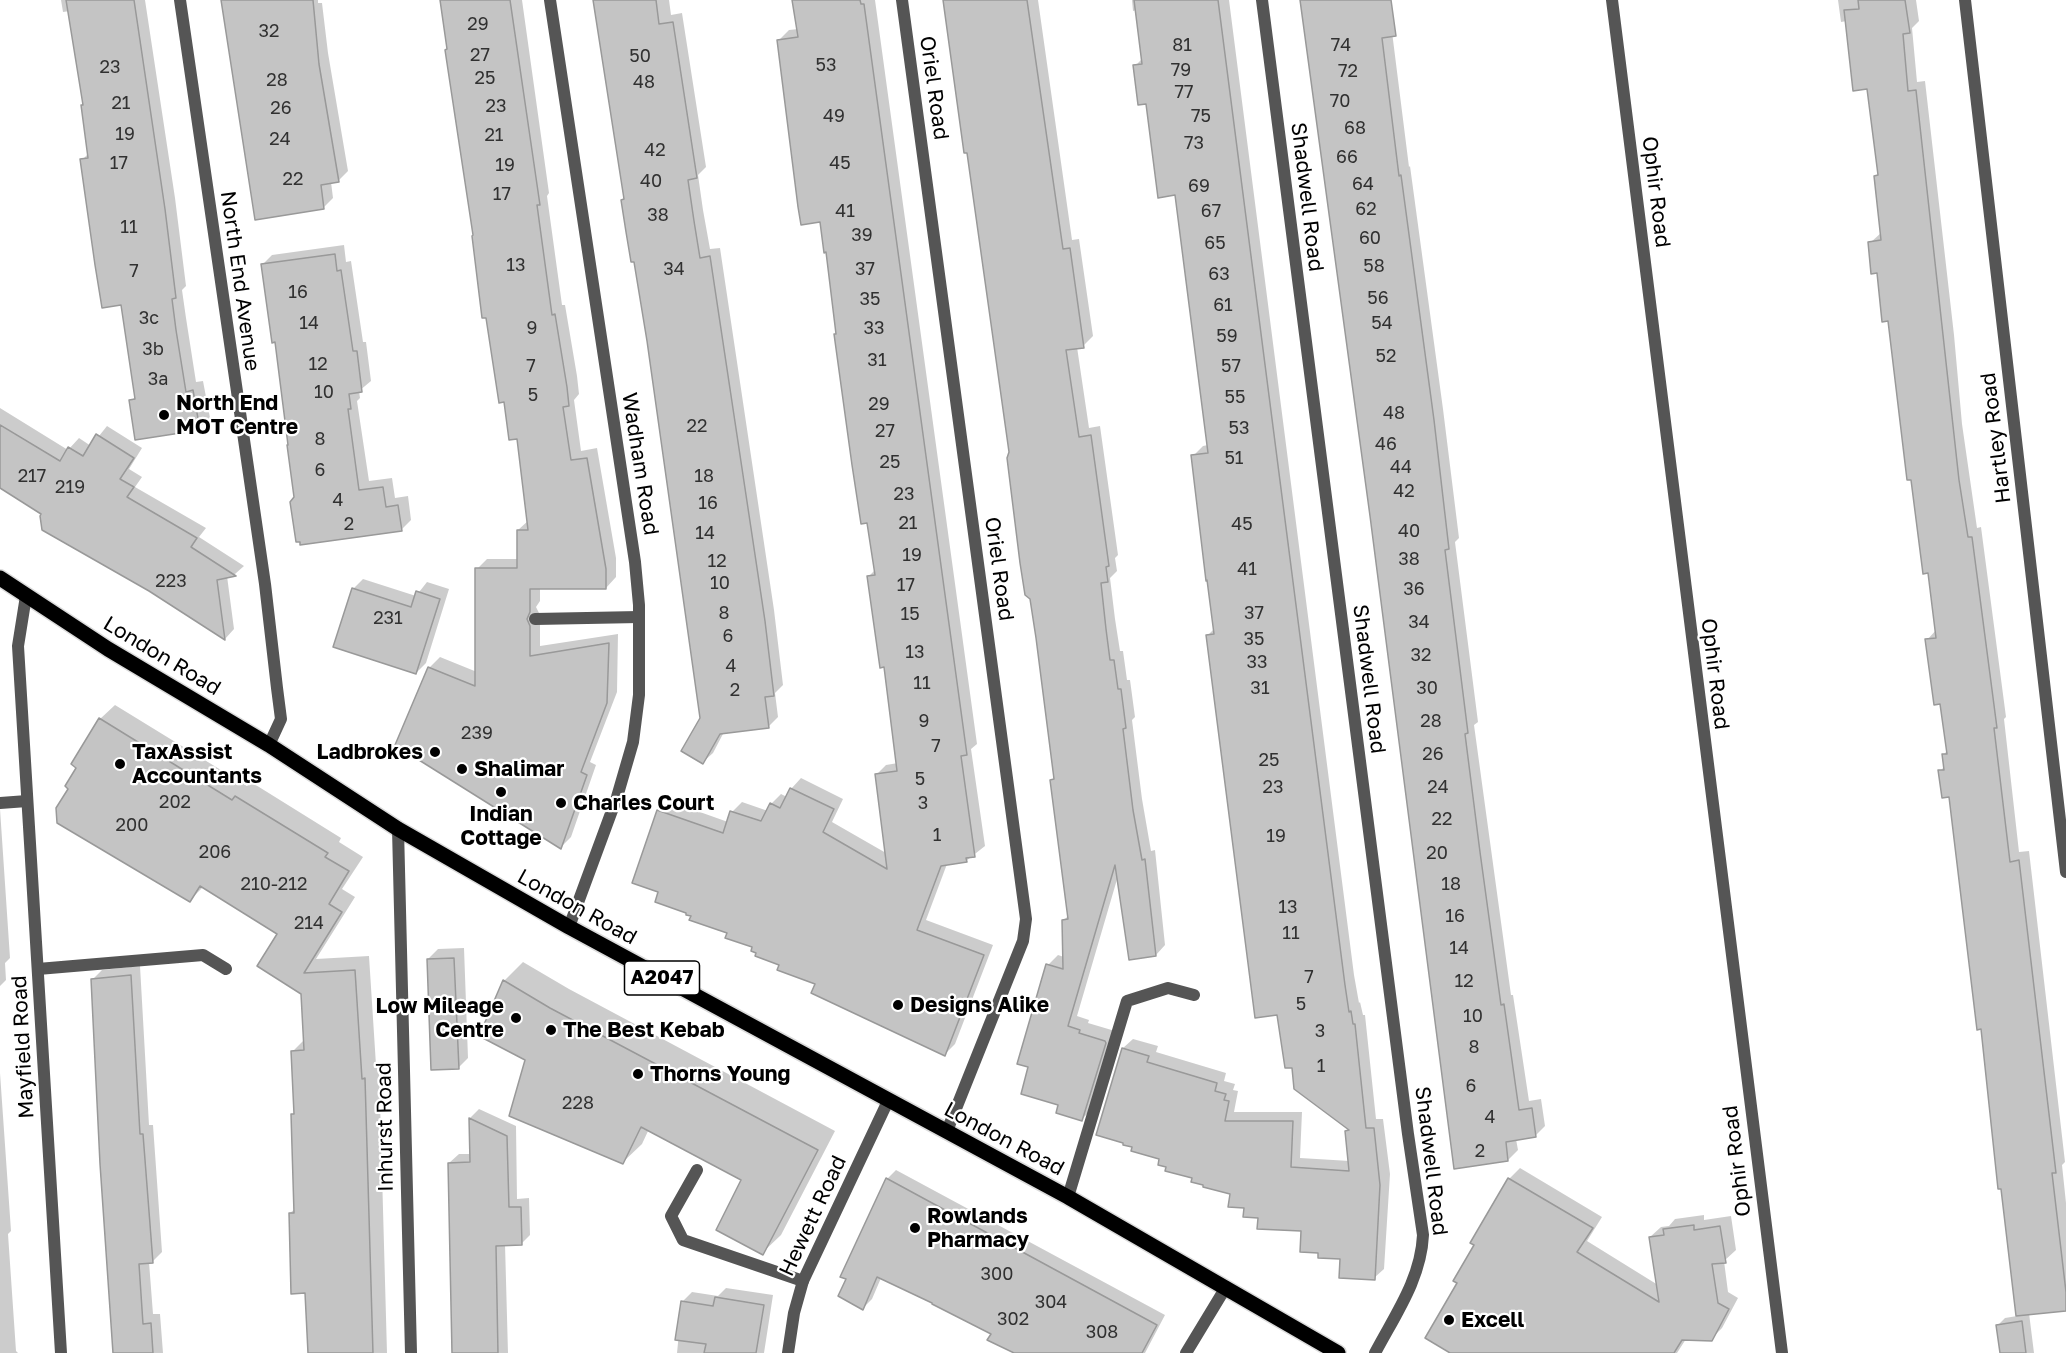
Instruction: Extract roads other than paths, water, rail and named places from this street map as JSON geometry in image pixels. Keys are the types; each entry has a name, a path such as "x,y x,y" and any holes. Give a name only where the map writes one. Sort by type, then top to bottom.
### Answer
{"main road":[{"name":"London Road","path":"0,578 108,650 269,745 398,829 569,927 1068,1197 1338,1353"}],"street":[{"name":"North End Avenue","path":"180,0 265,584 280,719 269,745"},
{"name":"Wadham Road","path":"550,0 635,562 639,617 639,695 633,742 617,797 569,927"},
{"name":"Oriel Road","path":"903,0 1026,919 1023,941 947,1131"},
{"name":"Shadwell Road","path":"1262,0 1408,1134 1423,1235 1422,1248 1412,1285 1375,1353"},
{"name":"Ophir Road","path":"1612,0 1782,1353"},
{"name":"Hartley Road","path":"1965,0 2066,872"},
{"name":"Mayfield Road","path":"26,596 18,646 61,1353"},
{"path":"535,619 639,617"},
{"path":"0,803 27,801"},
{"name":"Inhurst Road","path":"398,829 411,1353"},
{"path":"38,969 204,955 226,969"},
{"path":"1068,1197 1127,1001 1168,988 1194,995"},
{"name":"Hewett Road","path":"788,1353 794,1313 803,1281 888,1101"},
{"path":"697,1170 671,1216 683,1240 803,1281"},
{"path":"1186,1353 1226,1287"}],"place":[{"name":"North End MOT Centre","path":"164,415"},
{"name":"Ladbrokes","path":"435,752"},
{"name":"TaxAssist Accountants","path":"120,764"},
{"name":"Shalimar","path":"462,769"},
{"name":"Indian Cottage","path":"501,792"},
{"name":"Charles Court","path":"561,803"},
{"name":"Designs Alike","path":"898,1005"},
{"name":"Low Mileage Centre","path":"516,1018"},
{"name":"The Best Kebab","path":"551,1030"},
{"name":"Thorns Young","path":"638,1074"},
{"name":"Rowlands Pharmacy","path":"915,1228"},
{"name":"Excell","path":"1449,1320"}]}
